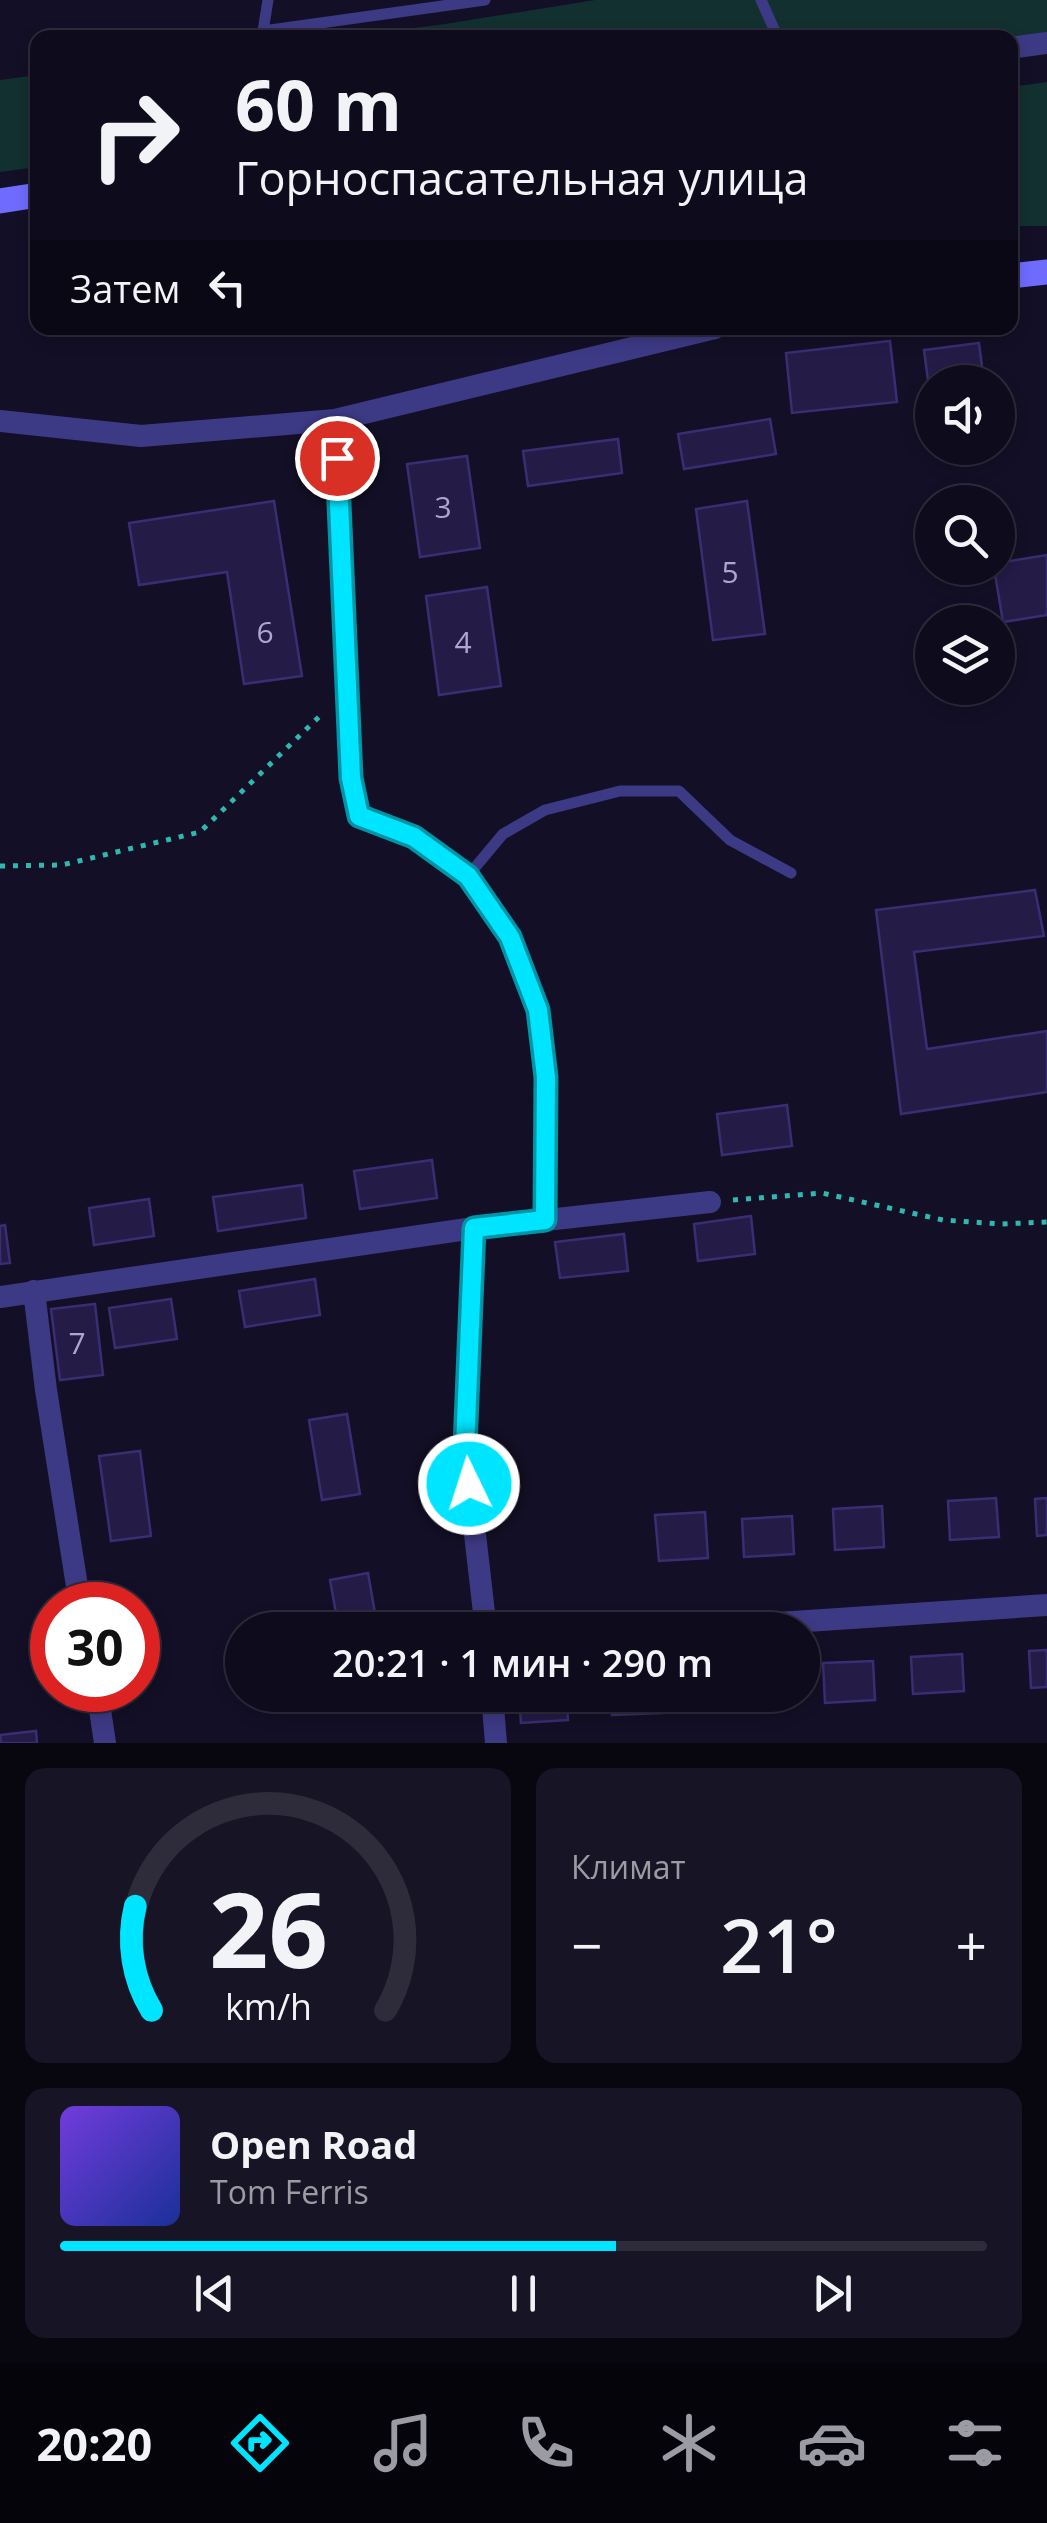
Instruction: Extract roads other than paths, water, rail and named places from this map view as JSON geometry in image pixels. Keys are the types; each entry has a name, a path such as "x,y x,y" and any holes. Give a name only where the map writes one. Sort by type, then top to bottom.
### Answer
{"street":[{"path":"1018,47 1047,43"},
{"path":"0,201 30,196"},
{"path":"1018,275 1047,272"},
{"path":"0,422 141,436 335,420 686,335"},
{"path":"335,420 351,778 359,816 414,837 468,876 510,937 538,1010 546,1077 545,1220"},
{"path":"0,1296 474,1228 710,1202"},
{"path":"474,1228 465,1447 484,1612"},
{"path":"34,1291 76,1582"},
{"path":"820,1620 1047,1605"},
{"path":"99,1712 104,1743"},
{"path":"493,1712 496,1743"}],"lane":[{"path":"264,30 268,0"},
{"path":"287,30 485,0"},
{"path":"761,0 774,30"},
{"path":"468,876 502,834 545,810 620,791 679,791 730,840 791,874"}]}
